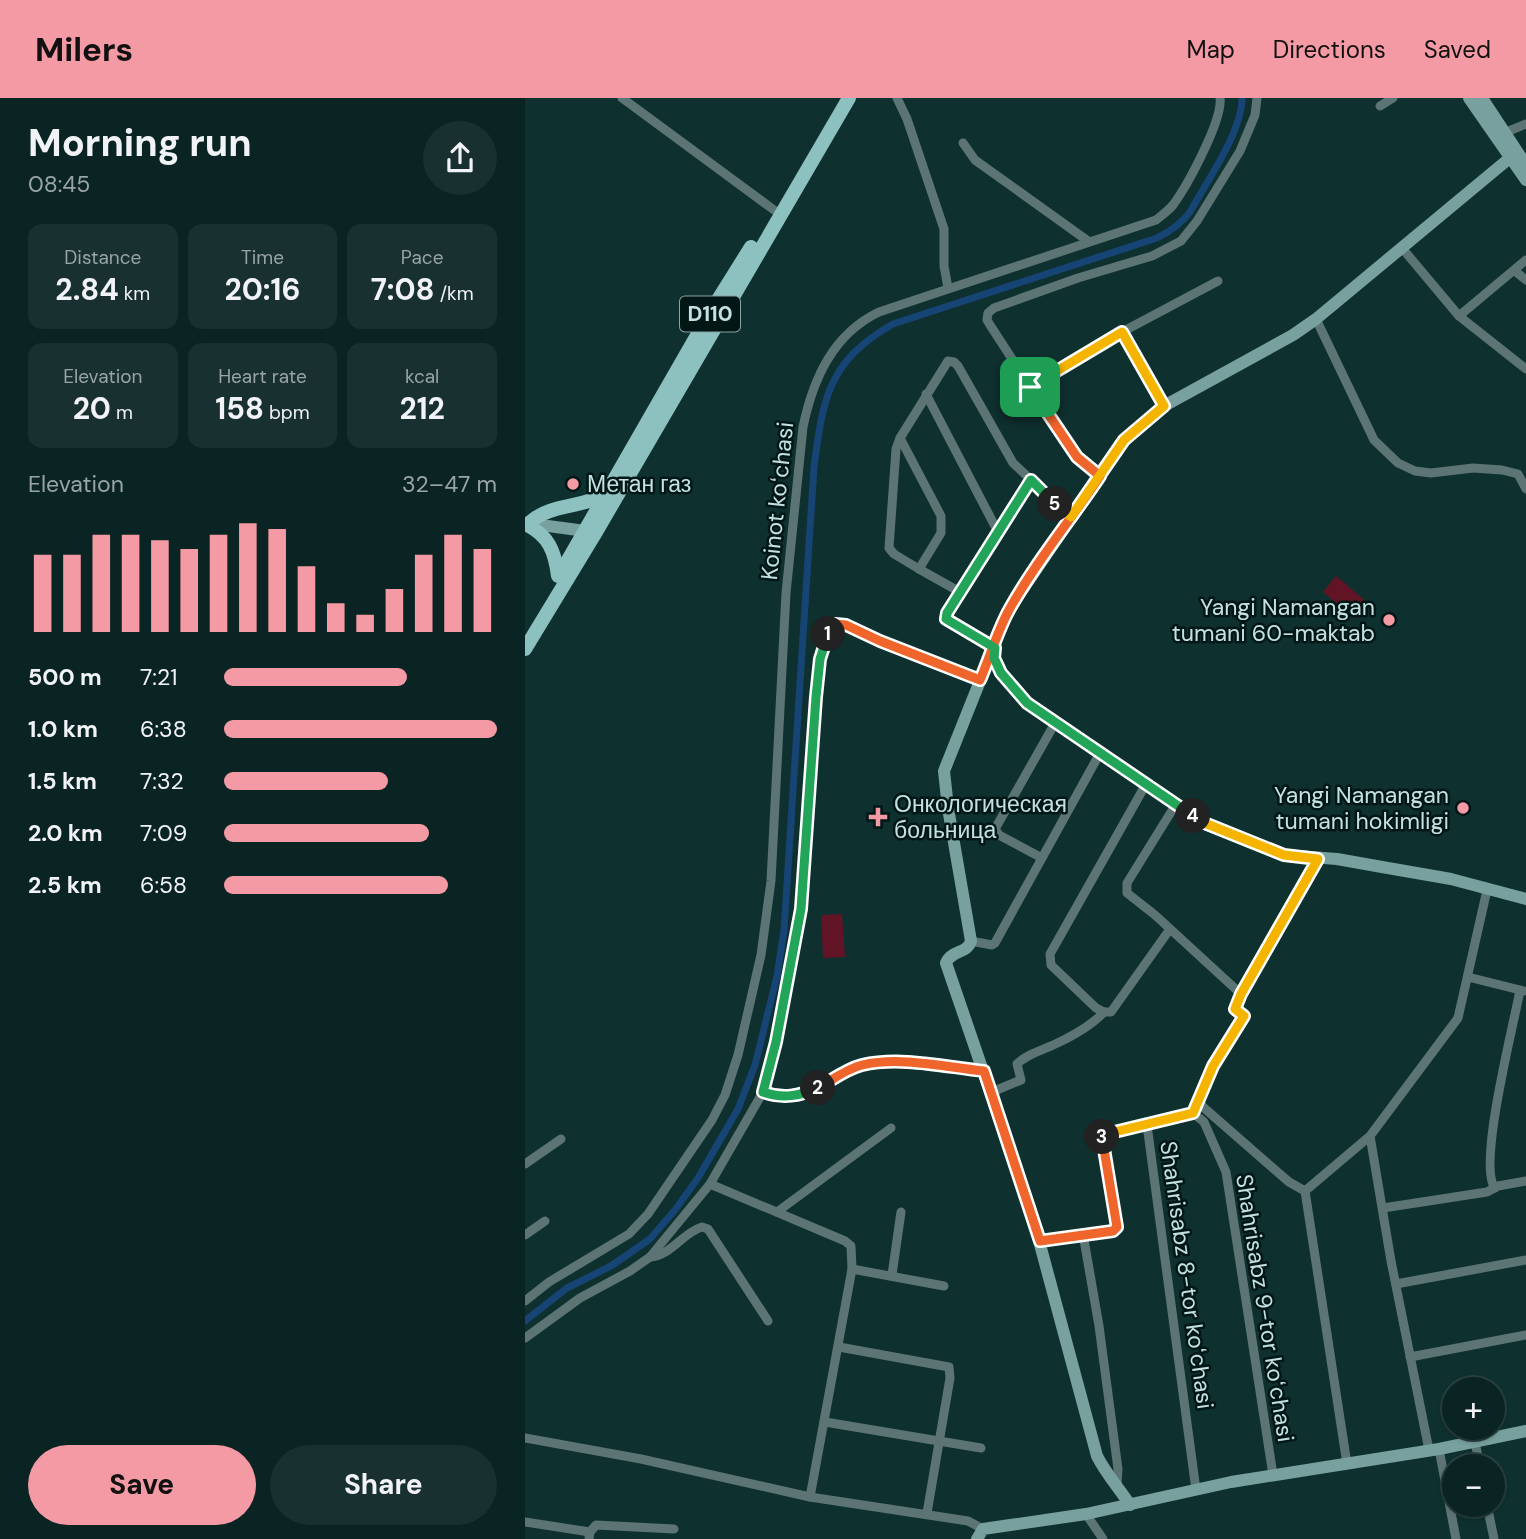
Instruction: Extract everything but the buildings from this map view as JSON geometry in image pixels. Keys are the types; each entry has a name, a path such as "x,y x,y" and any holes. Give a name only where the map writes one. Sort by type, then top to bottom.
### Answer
{"main road":[{"name":"D110","path":"525,649 839,98"},
{"name":"D110","path":"525,633 558,576 590,532 606,494 849,98"},
{"path":"558,576 556,559 548,541 526,523 547,511 586,504 606,494"}],"street":[{"path":"622,98 774,210"},
{"path":"897,98 907,119 944,229 944,266 948,288"},
{"name":"Koinot koʻchasi","path":"525,1301 549,1282 629,1234 667,1189 712,1120 725,1095 739,1055 761,955 771,881 791,540 803,426 811,393 822,368 835,347 857,324 879,312 1156,219 1166,213 1174,204 1215,128 1220,115 1220,98"},
{"path":"1100,476 1077,457 990,325 987,320 988,313 994,307 1152,256 1181,241 1198,221 1240,152 1255,115 1257,98"},
{"path":"1380,106 1393,98"},
{"path":"1469,98 1513,155 1526,165"},
{"path":"1482,98 1504,133 1526,180"},
{"path":"1504,133 1526,124"},
{"path":"963,143 975,160 1088,241"},
{"path":"1513,155 1316,319 1293,335 1164,406 1124,440 1018,594 1001,625 994,658 1001,673 1027,703 1202,822 1284,855 1381,867 1451,880 1526,899"},
{"path":"1402,248 1459,316 1526,369"},
{"path":"1459,316 1526,260"},
{"path":"1514,271 1526,280"},
{"path":"1030,387 1122,332 1218,281"},
{"path":"1316,319 1374,440 1398,463 1415,471 1431,473 1473,468 1502,470 1518,474 1526,489"},
{"path":"1122,332 1164,406"},
{"path":"960,592 894,554 889,548 896,449 926,394 950,360 954,362 1005,451 1031,480 1071,517"},
{"path":"926,394 998,532"},
{"path":"900,438 941,516 941,533 919,569"},
{"path":"995,648 946,619 947,613 1031,480"},
{"path":"526,523 590,532"},
{"path":"525,1338 580,1298 650,1257 711,1184 763,1092 776,1042 801,909 820,659 829,631 835,624 846,625 980,680"},
{"path":"995,648 944,771 971,941 965,950 952,955 946,963 992,1092 1040,1241 1097,1457 1105,1473 1130,1505"},
{"path":"1042,858 999,835 995,829 1055,723"},
{"path":"971,941 992,945 995,943 1100,753"},
{"path":"1146,784 1051,954 1051,965 1096,1008 1111,1013 1170,929"},
{"path":"1176,804 1126,888 1129,895 1241,994 1318,859"},
{"path":"1305,1191 1370,1136 1458,1018 1487,890"},
{"path":"1468,977 1523,991 1491,1137 1489,1174 1495,1188"},
{"name":"Shahrisabz 8-tor koʻchasi","path":"1196,1490 1147,1125 1193,1113 1213,1066 1244,1016 1235,1009 1241,994"},
{"path":"992,1092 1021,1080 1017,1064 1023,1058 1055,1044 1104,1012"},
{"path":"763,1092 777,1097 798,1096 869,1064 904,1062 984,1071"},
{"path":"1199,1101 1289,1182 1305,1191"},
{"name":"Shahrisabz 9-tor koʻchasi","path":"1193,1113 1204,1122 1226,1172 1273,1475"},
{"path":"1040,1241 1113,1231 1117,1227 1102,1135 1147,1125"},
{"path":"778,1213 891,1128"},
{"path":"1370,1136 1410,1357 1456,1539"},
{"path":"525,1164 561,1139"},
{"path":"1383,1208 1487,1192 1526,1181"},
{"path":"711,1184 849,1243 852,1252 852,1269 839,1347 810,1497"},
{"path":"1305,1191 1347,1464"},
{"path":"892,1275 901,1212"},
{"path":"525,1235 545,1221"},
{"path":"650,1257 661,1256 695,1229 708,1229 768,1321"},
{"path":"1083,1234 1099,1326 1118,1469 1117,1485"},
{"path":"1396,1284 1526,1260"},
{"path":"852,1269 944,1286"},
{"path":"1410,1357 1526,1335"},
{"path":"839,1347 949,1367 951,1372 927,1513"},
{"path":"825,1422 981,1448"},
{"path":"525,1438 668,1465 810,1497 968,1521 980,1534 1273,1475 1434,1450 1526,1431"},
{"path":"1475,1442 1478,1454"},
{"path":"1086,1514 1103,1539"},
{"path":"1489,1517 1494,1539"},
{"path":"525,1522 589,1535 594,1526 599,1525 674,1529"}],"shaded area":[{"path":"1336,576 1368,603 1355,619 1323,592"},
{"path":"842,914 845,957 823,958 821,915"}],"waterway":[{"path":"525,1321 567,1288 611,1266 650,1239 698,1178 738,1109 755,1065 777,976 784,930 814,467 826,401 842,367 871,338 893,324 1157,238 1171,230 1190,212 1222,156 1236,126 1242,98"}],"place":[{"name":"Метан газ","path":"573,484"},
{"name":"Yangi Namangan tumani 60-maktab","path":"1389,620"},
{"name":"Yangi Namangan tumani hokimligi","path":"1463,808"},
{"name":"Онкологическая больница","path":"878,817"}],"route":[{"path":"1030,387 1072,451 1077,457 1100,476 1018,594 1001,625 995,648 980,680 846,625 837,623 829,631 820,659 816,697 801,909 776,1042 763,1092 777,1097 798,1096 869,1064 904,1062 984,1071 1040,1241 1115,1230 1117,1223 1102,1135 1193,1113 1213,1066 1244,1016 1235,1009 1241,994 1318,859 1284,855 1202,822 1027,703 1001,673 994,658 995,648 945,618 1031,480 1071,517 1124,440 1164,406 1122,332 1030,387"}]}
